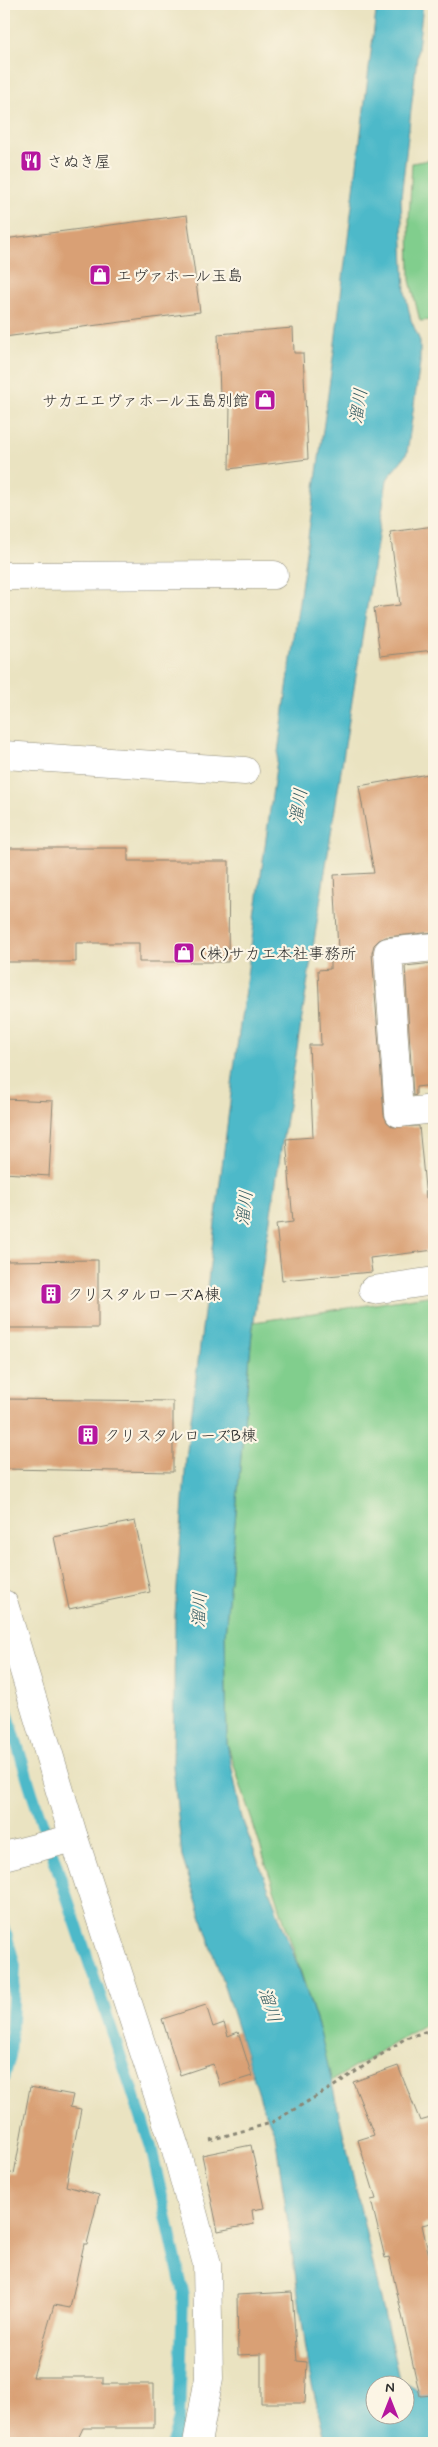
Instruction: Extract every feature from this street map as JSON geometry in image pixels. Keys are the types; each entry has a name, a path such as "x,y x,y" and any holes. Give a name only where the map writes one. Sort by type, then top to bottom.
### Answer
{"street":[{"path":"4,576 274,575"},
{"path":"4,755 245,771"},
{"path":"434,947 388,952 398,1113 434,1109"},
{"path":"373,1290 434,1281"},
{"path":"4,1604 56,1842 176,2150 207,2264 209,2378 197,2443"},
{"path":"4,1856 56,1842"}],"path":[{"path":"176,2150 271,2123 334,2086 406,2038 434,2029"}],"green space":[{"path":"434,159 434,320 420,321 410,280 409,220 412,163"},
{"path":"434,1295 434,2019 330,2082 321,2035 227,1743 225,1635 252,1333 254,1322"}],"water":[{"name":"溜川","path":"377,4 423,4 401,198 405,292 411,320 420,341 420,363 407,453 387,480 252,1333 225,1635 227,1743 242,1819 298,1966 321,2035 398,2374 366,2374 366,2424 416,2424 416,2390 420,2392 434,2385 434,2443 326,2443 310,2376 275,2134 264,2110 182,1857 173,1766 175,1616 186,1459 235,1061 334,351"}],"building":[{"name":"エヴァホール玉島","path":"187,215 200,312 4,337 4,239"},
{"name":"サカエエヴァホール玉島別館","path":"293,328 294,353 303,353 308,459 229,469 230,404 220,396 218,334"},
{"path":"434,526 434,650 380,656 374,608 400,605 390,532"},
{"path":"434,773 434,932 386,937 374,945 372,953 384,1115 387,1122 393,1127 419,1126 426,1198 434,1197 434,1250 370,1258 372,1272 282,1280 276,1224 293,1222 286,1139 313,1137 309,1045 321,1045 318,970 330,969 330,950 338,950 334,875 374,873 359,786"},
{"name":"(株)サカエ本社事務所","path":"4,848 128,848 128,861 229,861 228,962 139,962 139,943 76,943 76,962 4,962"},
{"path":"434,963 434,1085 416,1087 416,1095 413,1096 405,966"},
{"path":"4,1099 53,1101 49,1176 4,1173"},
{"name":"クリスタルローズA棟","path":"98,1260 98,1328 4,1328 4,1261"},
{"name":"クリスタルローズB棟","path":"4,1399 173,1401 173,1472 4,1469"},
{"path":"135,1521 150,1592 69,1609 54,1537"},
{"path":"206,2005 213,2027 224,2023 228,2036 238,2032 252,2076 220,2086 213,2064 180,2075 162,2019"},
{"path":"398,2066 420,2121 434,2117 434,2222 422,2225 434,2278 434,2395 420,2396 389,2257 385,2258 371,2200 376,2199 358,2140 374,2135 353,2082"},
{"path":"30,2087 73,2095 70,2107 81,2109 66,2186 99,2195 87,2244 84,2244 70,2308 54,2305 33,2377 103,2377 103,2384 154,2384 154,2428 83,2428 76,2443 4,2443 4,2190 8,2172 14,2174"},
{"path":"251,2145 264,2208 252,2210 254,2224 218,2231 202,2155"},
{"path":"292,2292 297,2361 307,2362 305,2403 261,2403 261,2354 238,2355 237,2295"}],"waterway":[{"path":"4,1702 33,1796 151,2147 183,2292 179,2419 172,2443"},
{"path":"4,1927 15,1966 10,2056 4,2078"}],"place":[{"name":"さぬき屋","path":"31,161"},
{"name":"エヴァホール玉島","path":"100,275"},
{"name":"サカエエヴァホール玉島別館","path":"265,400"},
{"name":"(株)サカエ本社事務所","path":"184,953"},
{"name":"クリスタルローズA棟","path":"51,1294"},
{"name":"クリスタルローズB棟","path":"88,1435"}]}
